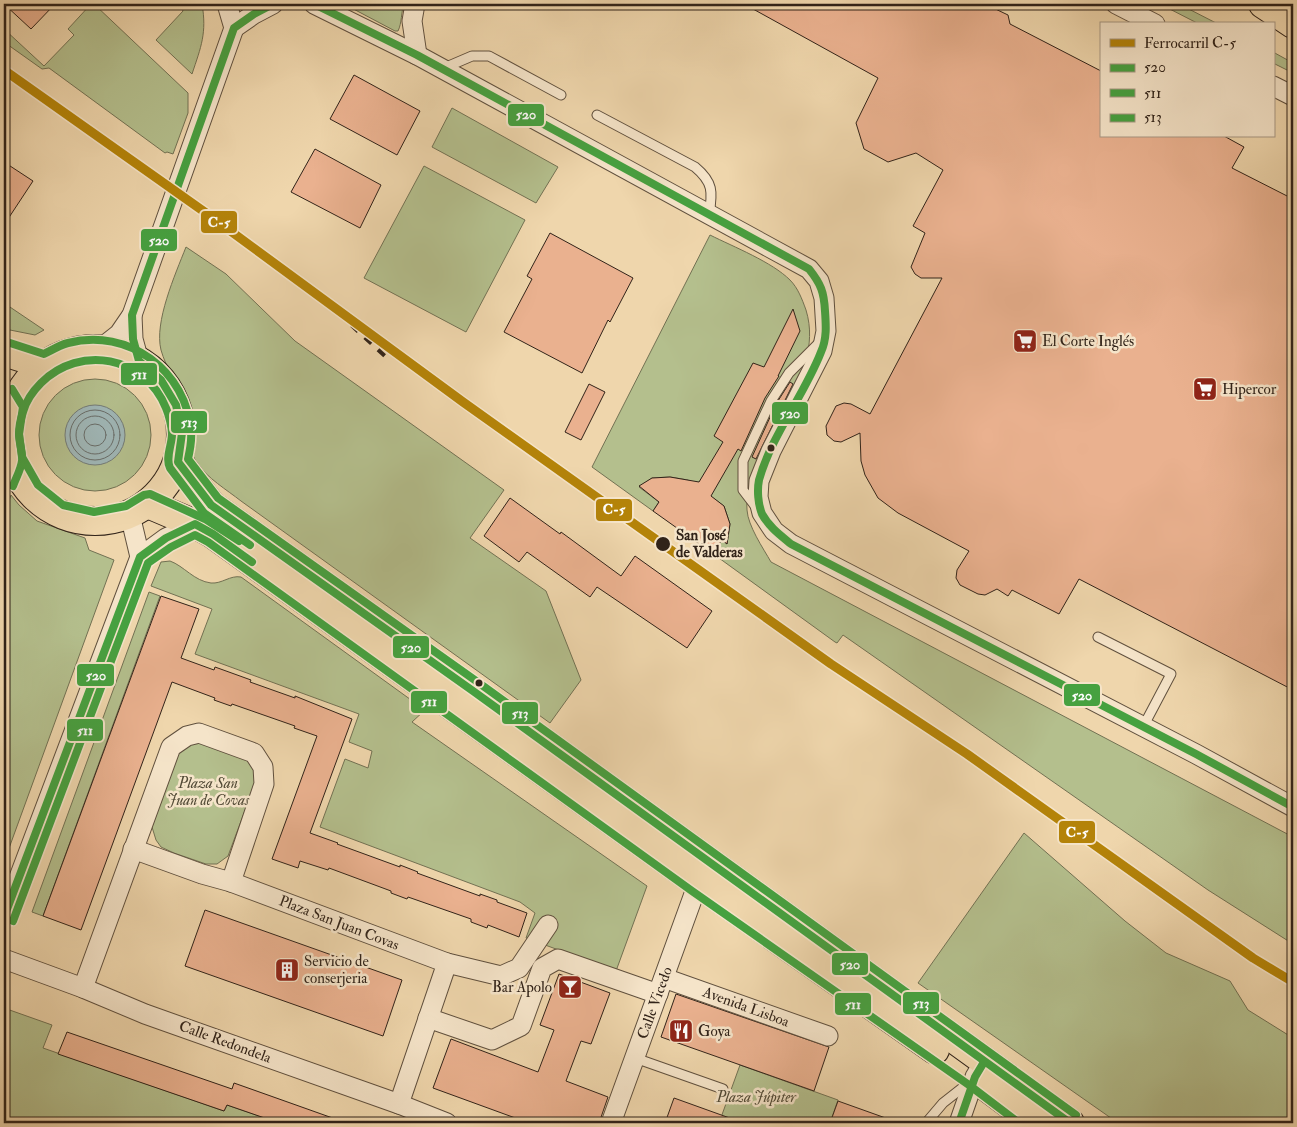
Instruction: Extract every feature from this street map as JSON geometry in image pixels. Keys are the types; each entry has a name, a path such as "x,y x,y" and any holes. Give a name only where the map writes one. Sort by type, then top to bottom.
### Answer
{"main road":[{"path":"1263,4 1293,24"},
{"path":"1277,4 1293,12"},
{"path":"100,349 120,352 139,361 161,380 176,405 182,433 178,462 166,485 139,510 94,522 59,514 8,472 8,402 45,365 71,352 100,349"},
{"path":"4,352 45,365"},
{"path":"178,462 211,505 473,691 979,1070 1035,1123"},
{"path":"139,510 195,524 213,534 698,883 979,1070 1070,1123"}],"street":[{"path":"100,349 119,334 132,315 234,28 227,4"},
{"path":"234,28 273,4"},
{"path":"314,4 417,55 709,214 808,269 819,281 824,298 826,331 822,352 771,451 759,481 758,497 762,513 774,531 791,544 1143,726 1293,808"},
{"path":"415,4 412,21 417,55"},
{"path":"1116,4 1150,22"},
{"path":"1274,86 1293,96"},
{"path":"132,315 133,339 139,361"},
{"path":"4,918 140,557 139,510"},
{"path":"140,557 166,538 195,524"},
{"path":"83,988 171,747 187,736 199,733 254,753 263,767 264,784 231,882"},
{"name":"Plaza San Juan Covas","path":"133,849 202,874 231,882 447,963 501,976 519,968 548,925"},
{"name":"Calle Vicedo","path":"611,1123 698,883"},
{"name":"Calle Redondela","path":"4,959 83,988 145,1014 399,1104 447,1123"},
{"path":"428,1018 492,1040 521,1026 542,968 558,959 661,986"},
{"path":"399,1104 447,963"},
{"name":"Avenida Lisboa","path":"661,986 828,1036"},
{"path":"959,1123 979,1070"}],"lane":[{"path":"442,69 472,56 488,56 561,95"},
{"path":"597,115 695,167 703,174 710,186 712,196 709,214"},
{"path":"1098,637 1171,674 1143,726"},
{"path":"635,1058 723,1088"},
{"path":"926,1123 979,1070"}],"green space":[{"path":"91,4 94,4 188,93 188,113 173,154 165,153 49,68 42,69 4,42 4,29 44,66 74,35 68,29"},
{"path":"181,4 202,4 203,32 192,74 156,40 183,11"},
{"path":"344,4 404,4 398,31 395,31"},
{"path":"1160,4 1179,4 1214,22 1195,22"},
{"path":"1274,53 1293,63 1293,73 1274,64"},
{"path":"452,108 558,167 536,203 432,147"},
{"path":"424,166 525,220 466,332 364,278"},
{"path":"710,235 752,255 782,273 795,287 806,310 810,336 805,362 796,387 757,460 749,485 747,510 750,523 771,562 1293,837 1293,944 1208,890 843,635 837,643 835,642 712,553 722,540 727,544 730,524 724,506 688,480 670,477 652,478 639,487 659,502 653,511 592,467"},
{"path":"186,247 226,274 295,341 504,490 470,538 546,591 581,680 550,723 241,501 201,468 195,460 191,449 182,400 163,357 160,339 163,312"},
{"path":"4,303 44,330 35,335 10,330 4,325"},
{"path":"95,379 116,383 135,395 147,414 151,435 147,456 135,475 116,487 95,491 74,487 55,475 43,456 39,435 43,414 55,395 74,383"},
{"path":"11,495 37,521 85,538 89,550 114,560 4,862 4,515"},
{"path":"170,561 205,582 215,583 233,577 241,577 425,710 412,722 647,886 616,971 526,938 535,913 520,902 320,827 345,759 368,768 372,751 349,742 359,714 195,654 212,609 151,586 161,562"},
{"path":"149,592 160,596 43,916 32,912"},
{"name":"Plaza San Juan de Covas","path":"199,742 248,760 254,769 256,781 228,856 217,864 206,864 161,847 156,840 152,827 177,755 192,744"},
{"path":"1024,833 1125,921 1166,953 1230,981 1248,1010 1293,1038 1293,1123 1118,1123 918,983"},
{"path":"4,1008 52,1025 43,1048 224,1111 227,1105 280,1123 29,1123 17,1119 15,1123 4,1123"},
{"name":"Plaza Júpiter","path":"740,1065 838,1100 830,1123 719,1123"}],"water":[{"path":"95,405 112,410 120,418 125,435 120,452 112,460 95,465 78,460 70,452 65,435 70,418 78,410"}],"building":[{"path":"4,4 55,4 31,29"},
{"name":"El Corte Inglés","path":"744,4 985,4 1008,15 1010,24 1100,70 1100,138 1228,138 1244,147 1232,168 1293,199 1293,690 1079,579 1059,614 1012,590 1008,596 997,589 985,595 978,594 960,585 956,578 957,570 969,551 898,513 878,498 865,475 861,461 860,433 841,442 834,441 827,435 826,426 836,406 844,403 851,404 870,414 942,278 921,278 915,274 911,267 925,233 913,226 943,170 916,153 888,162 864,149 856,123 878,78"},
{"path":"354,75 420,111 397,155 330,119"},
{"path":"315,149 381,185 360,228 291,192"},
{"path":"4,162 33,181 4,225"},
{"path":"550,233 633,278 610,322 608,320 582,373 504,332 532,279 527,276"},
{"path":"793,309 800,331 779,376 765,398 741,451 738,449 711,496 724,506 730,524 727,544 722,540 712,553 653,511 659,502 639,486 652,478 670,477 699,482 723,442 714,436 753,363 764,367"},
{"path":"790,382 793,384 756,459 752,457 776,404"},
{"path":"589,384 605,392 581,440 565,432"},
{"path":"510,498 560,534 561,532 621,576 635,556 712,611 687,648 597,587 590,597 527,552 519,562 484,536"},
{"path":"161,596 199,609 181,658 214,670 215,667 251,680 250,682 295,698 295,696 352,719 310,833 480,896 480,894 497,900 497,902 527,913 519,937 488,925 487,928 471,922 471,919 408,897 407,899 391,893 391,891 329,868 328,870 300,861 298,868 272,859 317,736 294,728 295,726 232,704 231,706 214,700 215,698 172,682 81,930 43,916"},
{"name":"Servicio de conserjeria","path":"205,910 402,980 383,1036 185,966"},
{"path":"559,974 610,993 591,1044 581,1041 566,1081 608,1097 599,1123 529,1123 433,1088 451,1039 538,1072 554,1030 540,1025"},
{"path":"676,994 829,1047 814,1091 661,1037"},
{"path":"67,1032 232,1089 234,1083 341,1121 341,1123 279,1123 227,1105 224,1111 58,1054"},
{"path":"674,1098 738,1121 737,1123 665,1123"},
{"path":"838,1101 894,1121 894,1123 830,1123"}],"railway":[{"path":"325,301 387,358"}],"rail line":[{"name":"C-5","path":"4,70 206,213 463,402 831,664 967,754 1253,958 1293,982"}],"transit line":[{"name":"520","path":"273,4 234,28 132,315 133,339 139,361 161,380 176,405 182,433 178,462 211,505 473,691 1070,1123"},
{"name":"520","path":"314,4 417,55 809,269 819,284 824,299 826,327 824,342 814,368 772,447 758,484 762,514 771,527 791,544 1196,754 1293,807"},
{"name":"513","path":"7,342 44,354 68,343 90,340 112,342 132,348 150,359 166,373 179,390 187,410 191,432 188,459 218,498 479,683 1076,1115"},
{"name":"511","path":"13,486 22,461 19,434 21,420 26,404 35,389 57,371 74,363 92,360 110,361 128,367 143,377 156,390 166,408 171,425 172,438 168,460 170,468 204,513 250,545"},
{"name":"513","path":"12,389 23,407 19,434 22,457 38,485 63,505 94,512 126,506 144,495 150,494 205,519 239,541"},
{"name":"520","path":"4,917 140,557 166,538 195,524 213,534 252,562"},
{"name":"511","path":"13,921 148,563 171,547 195,535 208,542 692,891 969,1085 1019,1123"},
{"name":"520","path":"959,1123 975,1077 984,1062"}],"place":[{"name":"El Corte Inglés","path":"1025,341"},
{"name":"Hipercor","path":"1205,389"},
{"name":"San José de Valderas","path":"663,544"},
{"name":"Servicio de conserjeria","path":"287,970"},
{"name":"Bar Apolo","path":"570,987"},
{"name":"Goya","path":"681,1031"}]}
